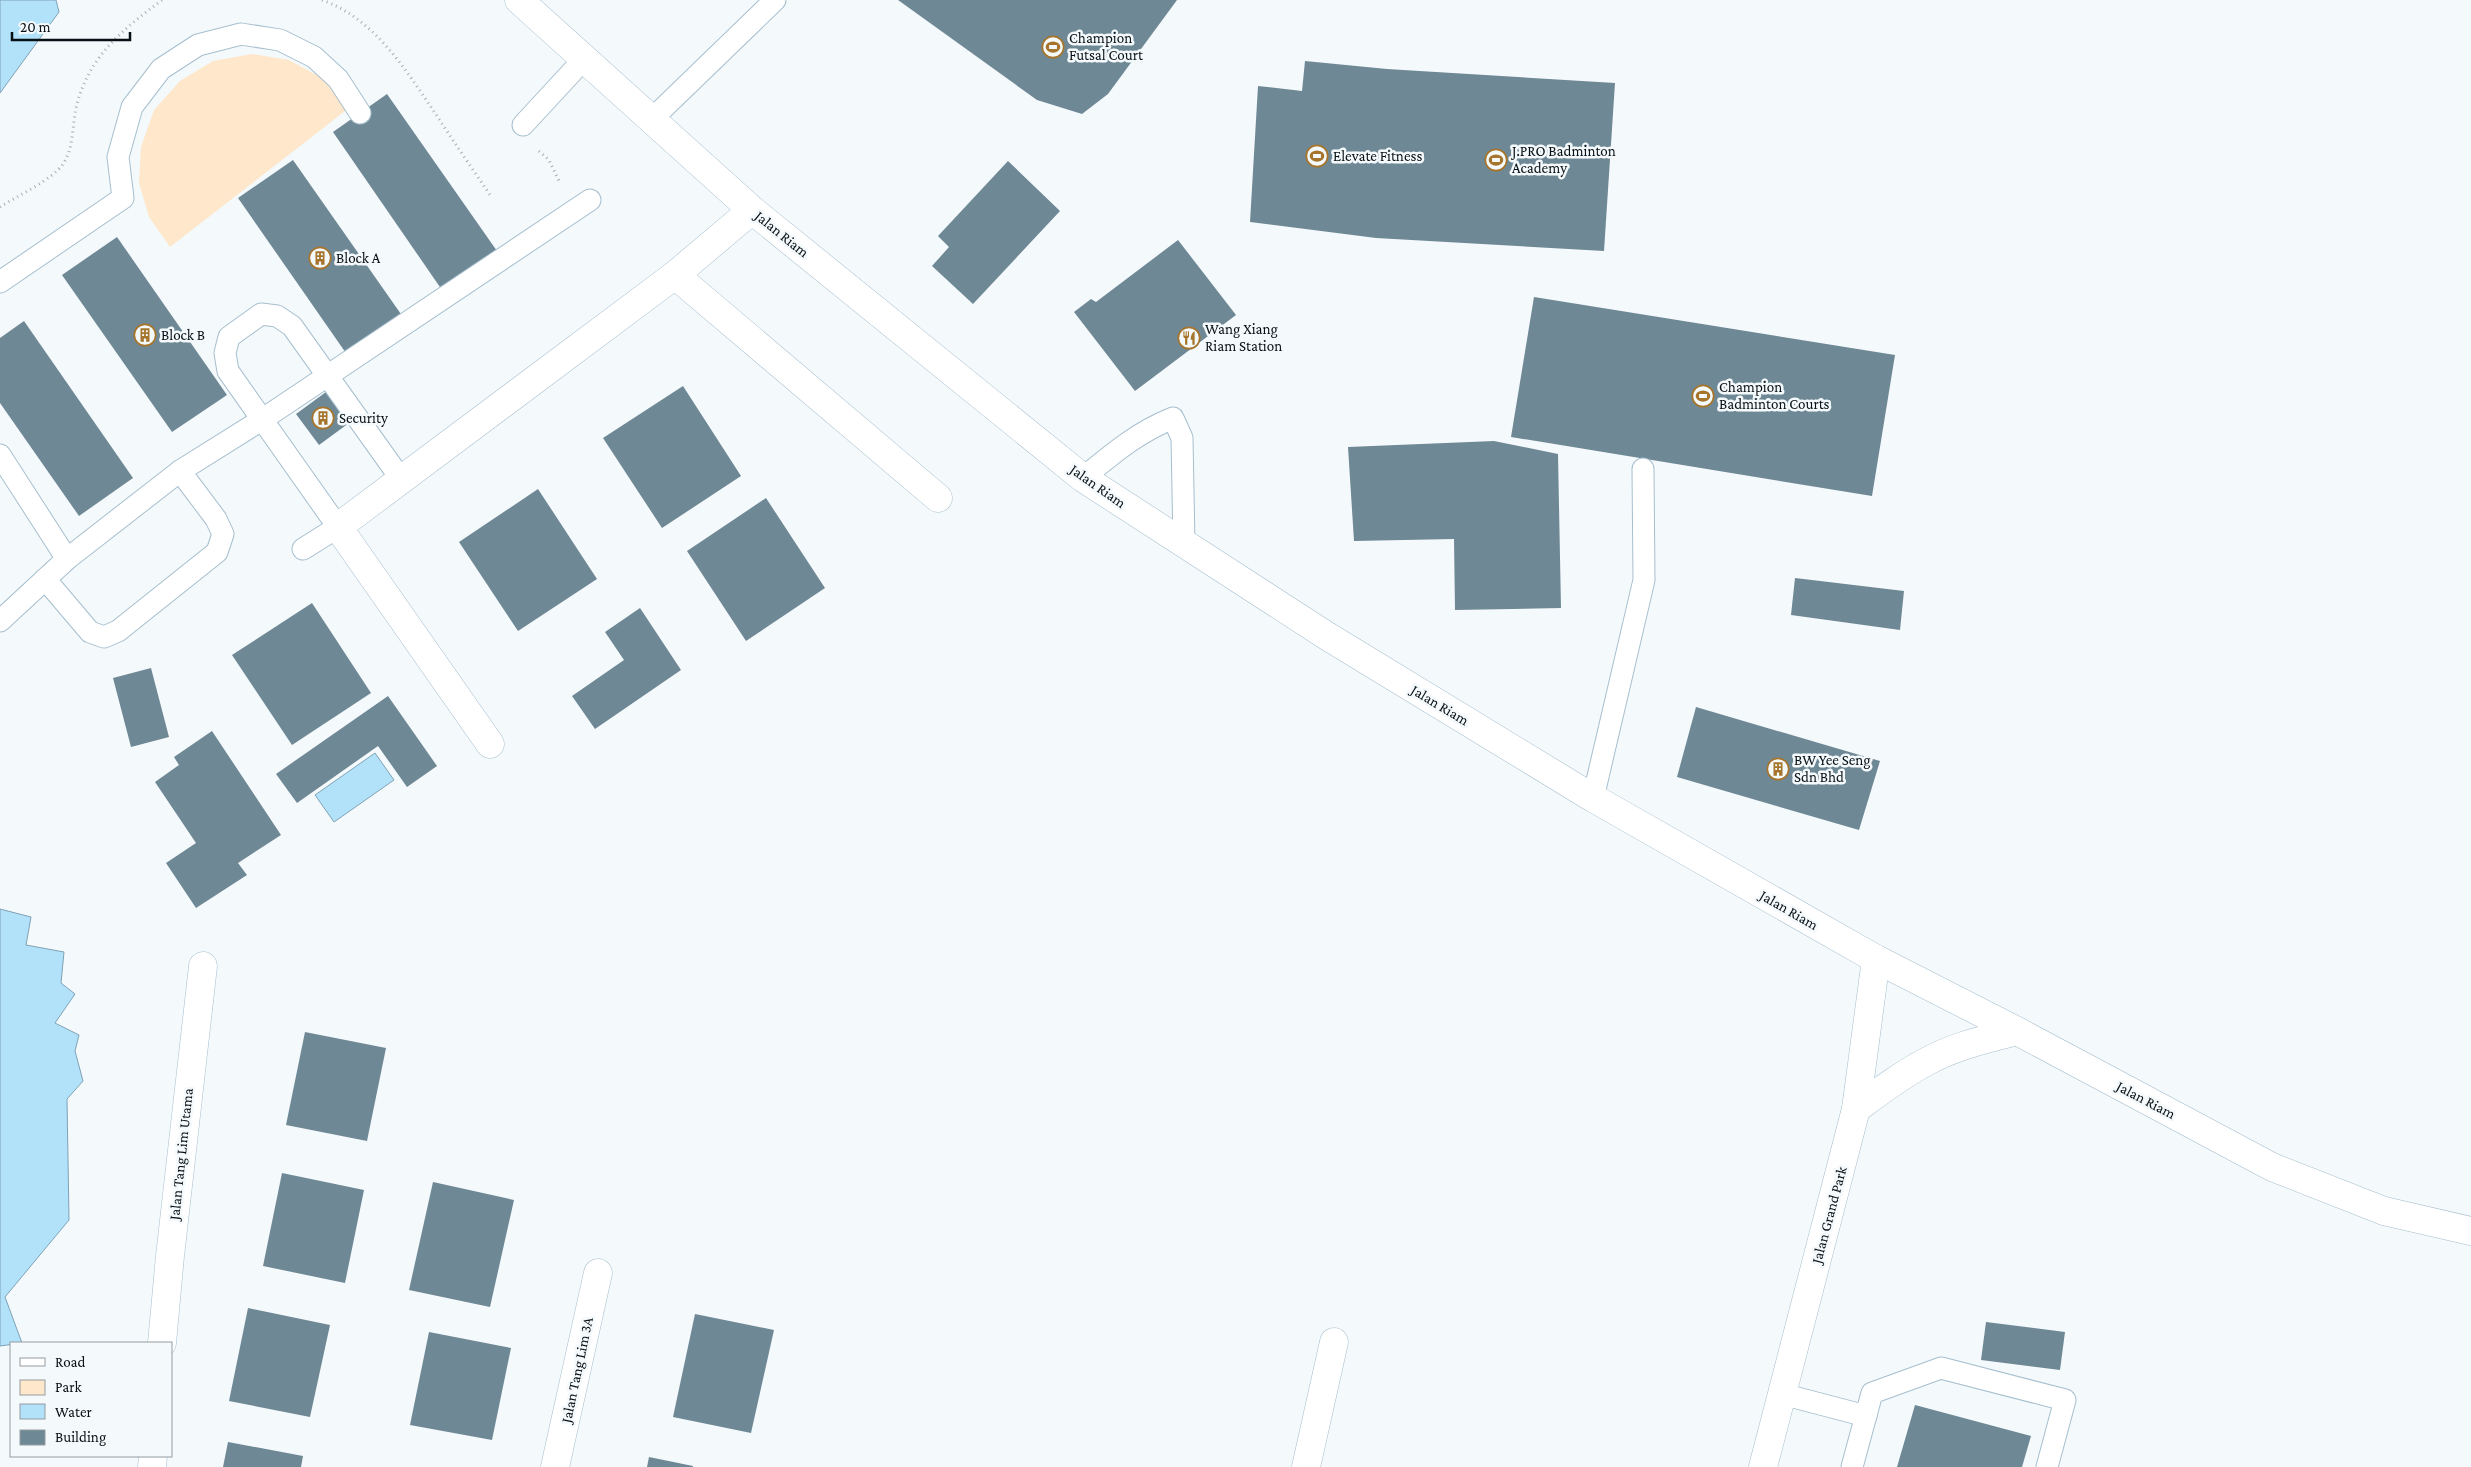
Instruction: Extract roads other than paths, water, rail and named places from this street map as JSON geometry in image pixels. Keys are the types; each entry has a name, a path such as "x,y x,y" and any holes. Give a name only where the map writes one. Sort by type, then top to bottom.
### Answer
{"street":[{"name":"Jalan Riam","path":"519,0 752,210 1083,478 1327,636 1593,798 1876,960 2017,1031 2272,1167 2384,1211 2471,1231"},
{"path":"490,744 338,527 674,275 752,210"},
{"path":"674,275 938,498"},
{"name":"Jalan Grand Park","path":"1763,1467 1856,1109 1876,960"},
{"name":"Jalan Tang Lim Utama","path":"162,1342 203,966"},
{"path":"1856,1109 1888,1085 1928,1061 1969,1044 2017,1031"},
{"name":"Jalan Tang Lim 3A","path":"555,1467 598,1273"},
{"path":"1306,1467 1334,1342"}],"lane":[{"path":"651,120 775,0"},
{"path":"0,282 123,198 118,157 132,107 161,69 198,45 241,34 280,40 314,57 338,79 360,113"},
{"path":"523,125 584,59"},
{"path":"0,621 67,560 180,471 263,419 582,205"},
{"path":"303,549 338,527 228,371 225,353 229,337 261,314 277,316 292,326 402,479"},
{"path":"1083,478 1128,441 1148,428 1172,418 1182,438 1184,544"},
{"path":"0,455 67,560"},
{"path":"1593,798 1644,580 1643,468"},
{"path":"45,579 90,632 104,637 118,631 217,552 223,534 216,519 180,471"},
{"path":"1852,1467 1872,1393 1941,1368 2064,1400 2046,1467"},
{"path":"1782,1394 1866,1416"}],"water":[{"path":"0,0 56,0 59,12 0,93"},
{"path":"375,753 394,780 334,822 315,795"},
{"path":"0,909 31,917 26,945 64,952 61,983 75,994 55,1023 79,1035 75,1051 83,1081 67,1099 69,1220 5,1297 22,1342 10,1342 10,1345 0,1346"}],"place":[{"name":"Champion Futsal Court","path":"1053,47"},
{"name":"Elevate Fitness","path":"1317,156"},
{"name":"J.PRO Badminton Academy","path":"1496,160"},
{"name":"Block A","path":"320,258"},
{"name":"Block B","path":"145,335"},
{"name":"Wang Xiang Riam Station","path":"1189,338"},
{"name":"Champion Badminton Courts","path":"1703,396"},
{"name":"Security","path":"323,418"},
{"name":"BW Yee Seng Sdn Bhd","path":"1778,769"}]}
